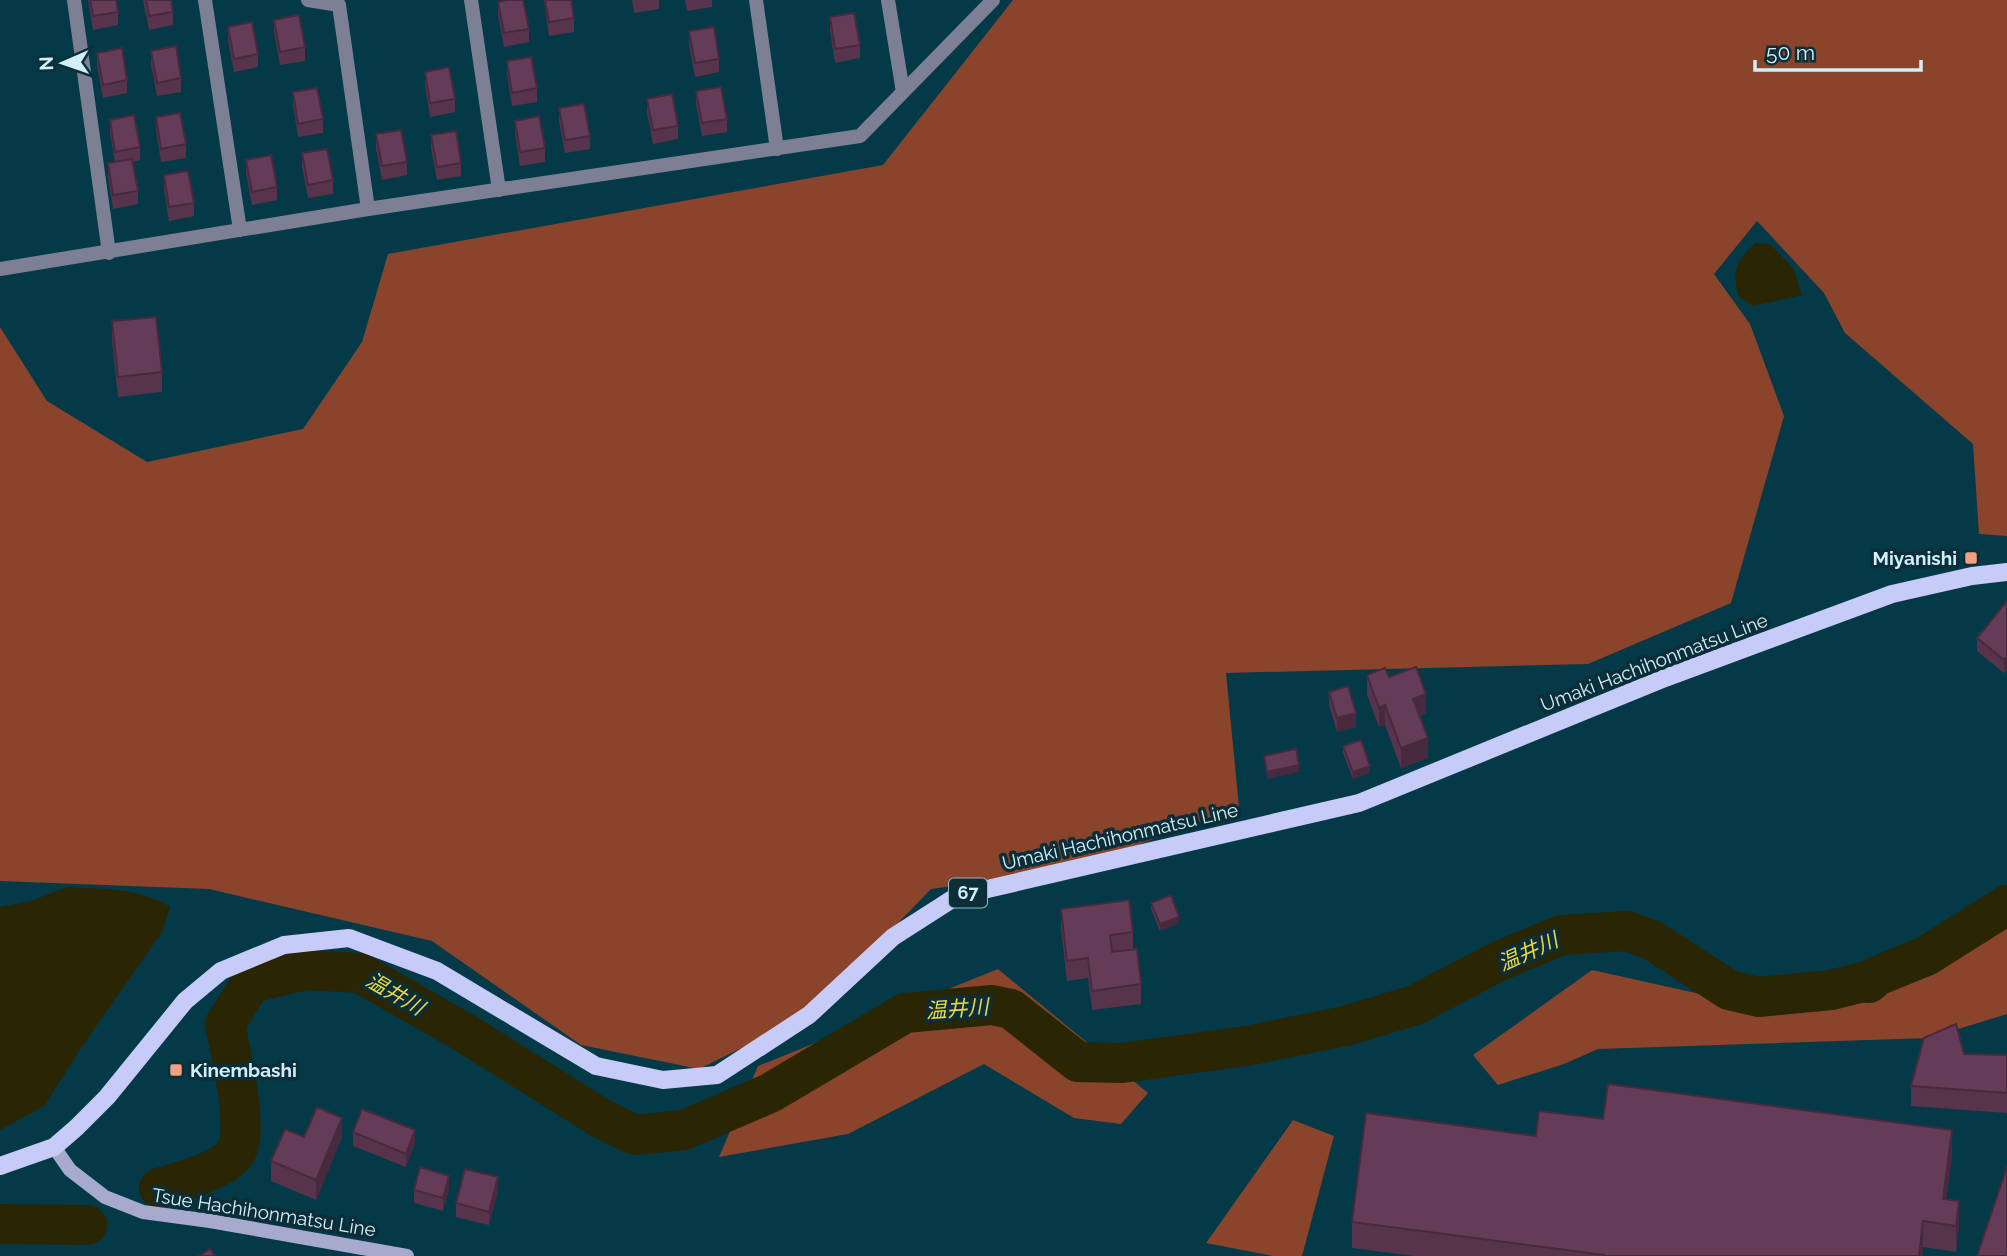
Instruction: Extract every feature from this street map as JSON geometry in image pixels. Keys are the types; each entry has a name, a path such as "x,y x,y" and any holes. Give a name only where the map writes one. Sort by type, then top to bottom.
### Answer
{"main road":[{"name":"Umaki Hachihonmatsu Line","path":"0,1167 54,1147 107,1097 186,1001 221,971 285,945 349,938 437,971 596,1066 663,1080 717,1075 809,1015 893,937 957,896 1359,803 1665,677 1892,594 1972,576 2007,572"},
{"name":"Tsue Hachihonmatsu Line","path":"54,1147 70,1170 105,1197 143,1212 210,1220 407,1256"}],"street":[{"path":"74,0 109,253"},
{"path":"205,0 240,230"},
{"path":"308,0 341,3 368,209"},
{"path":"471,0 499,190"},
{"path":"756,0 777,149"},
{"path":"888,0 903,92"},
{"path":"0,269 368,209 860,136 993,0"}],"shaded area":[{"path":"1013,0 2007,0 2007,536 1979,534 1973,444 1845,333 1824,293 1757,221 1714,274 1750,324 1784,416 1731,603 1588,664 1226,673 1239,807 1076,868 931,889 809,1015 699,1069 581,1045 432,941 209,889 0,881 0,327 47,401 147,462 303,429 362,342 388,254 883,165"},
{"path":"1755,243 1770,244 1793,268 1802,295 1753,306 1738,296 1735,279 1737,267"},
{"path":"67,887 133,893 170,907 162,932 44,1106 0,1130 0,907 31,901"},
{"path":"2007,926 2007,1014 1929,1038 1598,1049 1564,1064 1498,1085 1473,1055 1592,970 1718,998 1900,966"},
{"path":"998,969 1148,1093 1121,1124 1074,1118 984,1064 848,1134 719,1157 758,1066"},
{"path":"1293,1120 1334,1136 1302,1256 1273,1256 1206,1243"}],"building":[{"path":"90,0 116,0 118,12 93,16"},
{"path":"146,0 171,0 173,12 149,16"},
{"path":"523,0 529,29 504,33 498,2"},
{"path":"545,0 571,0 574,18 549,22"},
{"path":"854,13 860,45 835,49 830,17"},
{"path":"299,15 305,47 280,52 274,20"},
{"path":"252,22 258,54 234,59 228,27"},
{"path":"714,27 719,59 695,63 689,31"},
{"path":"176,46 181,78 157,83 151,51"},
{"path":"122,48 127,80 103,85 97,53"},
{"path":"531,57 537,88 512,93 507,61"},
{"path":"449,67 455,99 430,103 425,72"},
{"path":"721,87 727,119 702,123 696,91"},
{"path":"317,88 323,119 298,124 293,92"},
{"path":"672,94 678,126 653,130 647,99"},
{"path":"584,104 590,136 565,140 559,108"},
{"path":"180,113 186,144 161,149 156,117"},
{"path":"134,115 140,147 115,152 110,120"},
{"path":"539,116 545,148 520,152 515,121"},
{"path":"401,130 407,162 382,166 376,134"},
{"path":"456,131 461,163 437,167 431,135"},
{"path":"327,149 333,180 308,185 302,153"},
{"path":"271,155 277,187 252,192 246,160"},
{"path":"132,159 138,191 113,195 108,163"},
{"path":"188,171 194,203 169,207 164,175"},
{"path":"156,317 162,372 118,377 112,321"},
{"path":"2007,601 2007,657 2004,660 1977,638"},
{"path":"1416,667 1426,694 1413,699 1428,738 1401,748 1385,705 1379,708 1367,675 1385,668 1389,677"},
{"path":"1348,686 1356,713 1337,718 1329,692"},
{"path":"1361,740 1370,766 1353,772 1343,746"},
{"path":"1296,749 1299,765 1267,772 1264,756"},
{"path":"1171,895 1179,917 1160,924 1151,903"},
{"path":"1129,900 1133,932 1110,935 1112,952 1137,949 1141,984 1092,991 1088,958 1067,961 1061,909"},
{"path":"1956,1024 1964,1054 2007,1055 2007,1093 1911,1086 1924,1038"},
{"path":"1608,1084 1952,1130 1943,1199 1959,1201 1956,1226 1923,1221 1919,1256 1604,1256 1352,1222 1366,1113 1536,1136 1539,1111 1603,1119"},
{"path":"317,1107 342,1118 316,1180 271,1161 285,1129 304,1137"},
{"path":"362,1109 415,1130 406,1154 353,1132"},
{"path":"420,1167 449,1176 443,1198 414,1190"},
{"path":"2007,1167 2007,1256 1977,1256"},
{"path":"465,1169 498,1177 489,1212 456,1203"},
{"path":"210,1249 215,1256 199,1256"}],"waterway":[{"name":"温井川","path":"159,1188 208,1172 233,1156 238,1147 240,1114 225,1024 251,983 305,970 360,973 465,1033 602,1119 635,1135 684,1130 770,1093 905,1013 992,1005 1011,1009 1078,1062 1122,1063 1246,1046 1345,1026 1415,1005 1497,962 1561,935 1627,931 1652,940 1729,990 1759,997 1831,990 1867,981 1869,983 1877,976 1926,956 2007,905"},
{"name":"温井川","path":"0,1224 87,1225"}],"place":[{"name":"Miyanishi","path":"1971,558"},
{"name":"Kinembashi","path":"176,1070"}]}
